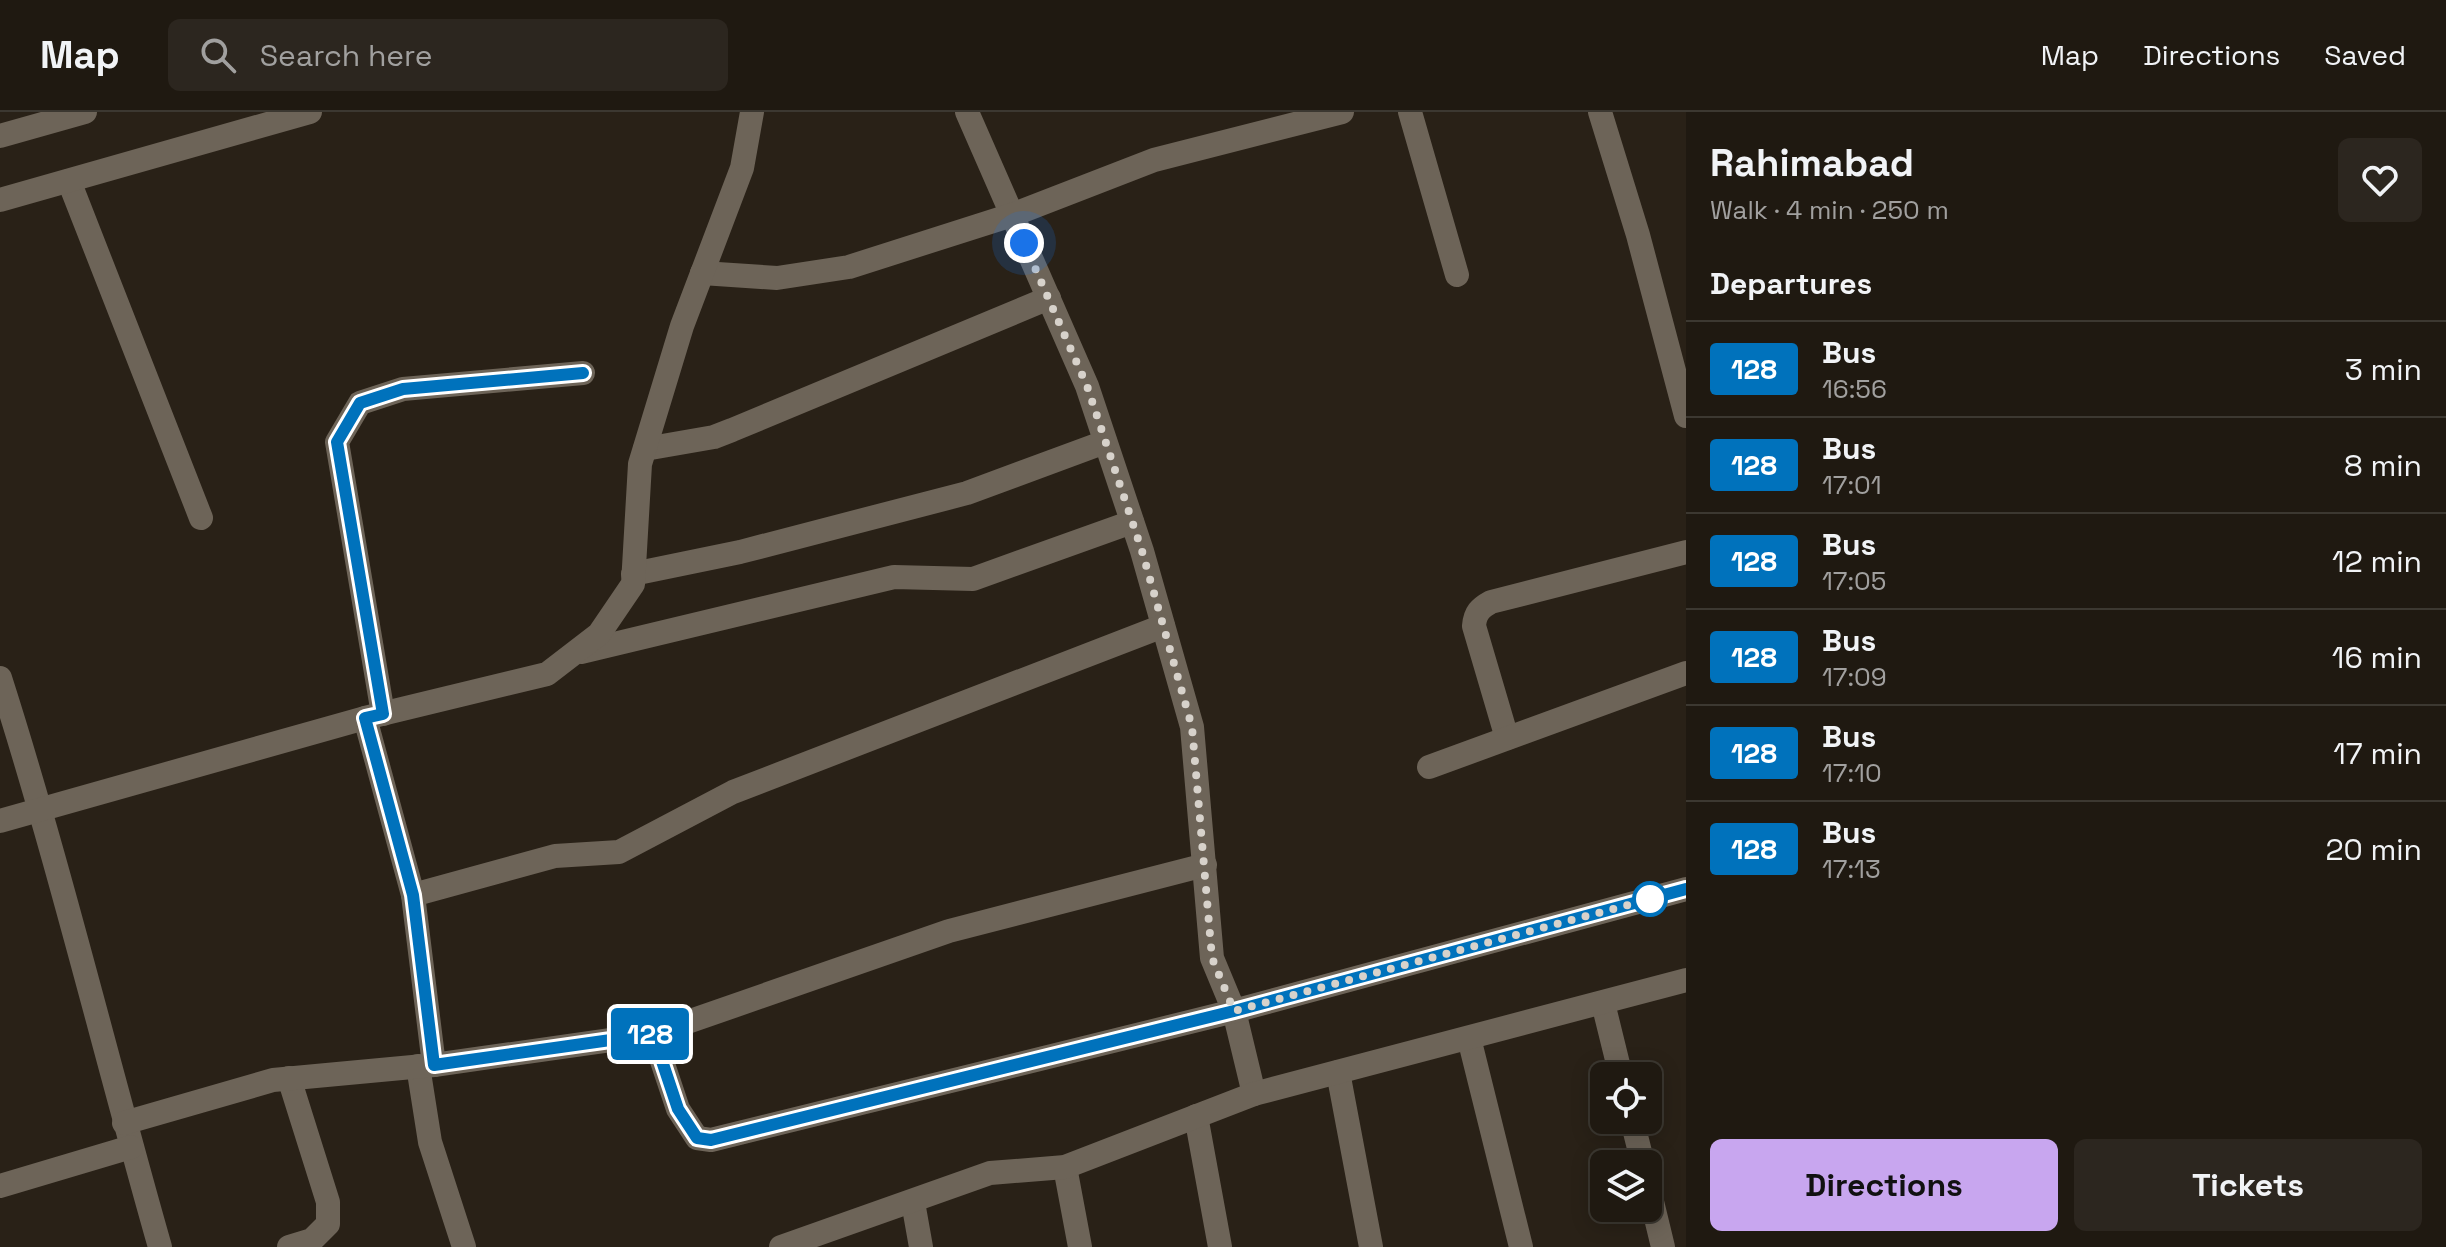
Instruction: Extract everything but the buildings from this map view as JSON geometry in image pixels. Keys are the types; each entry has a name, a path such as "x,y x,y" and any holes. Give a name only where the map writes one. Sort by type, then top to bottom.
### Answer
{"street":[{"path":"0,136 29,120 85,112"},
{"path":"0,200 310,112"},
{"path":"0,821 374,716 547,674 599,634 633,584 640,464 682,326 742,168 752,112"},
{"path":"967,112 1087,386 1163,626 1192,727 1212,958 1234,1011 1254,1094"},
{"path":"702,273 777,278 849,267 1012,215 1154,160 1342,112"},
{"path":"1410,112 1457,275"},
{"path":"1600,112 1638,235 1686,416"},
{"path":"69,181 201,518"},
{"path":"645,449 714,437 1049,298"},
{"path":"464,1247 430,1142 413,895 374,716 337,442 360,403 403,389 583,373"},
{"path":"633,574 740,552 967,493 1105,442"},
{"path":"572,654 894,577 973,579 1132,522"},
{"path":"1507,738 1474,626 1475,616 1482,607 1491,602 1686,552"},
{"path":"413,895 555,856 619,852 733,792 1163,626"},
{"path":"1429,767 1686,673"},
{"path":"0,678 42,810 124,1123 160,1247"},
{"path":"124,1123 273,1080 426,1066 653,1034 949,931 1205,865"},
{"path":"653,1034 678,1109 697,1138 711,1140 1234,1011 1686,889"},
{"path":"781,1247 990,1173 1065,1167 1254,1094 1686,980"},
{"path":"1603,1003 1618,1062"},
{"path":"1469,1038 1521,1247"},
{"path":"1338,1072 1371,1247"},
{"path":"289,1078 328,1202 328,1224 312,1240 289,1247"},
{"path":"1196,1116 1220,1247"},
{"path":"0,1186 131,1147"},
{"path":"1065,1167 1080,1247"},
{"path":"913,1202 921,1247"},
{"path":"1657,1222 1663,1247"}],"bus line":[{"name":"128","path":"583,373 403,389 360,403 337,442 383,714 365,718 413,895 434,1065 653,1034 678,1109 697,1138 711,1140 1234,1011 1686,889"}],"route":[{"path":"1024,243 1087,386 1142,551 1192,727 1212,958 1234,1011 1650,899"}]}
